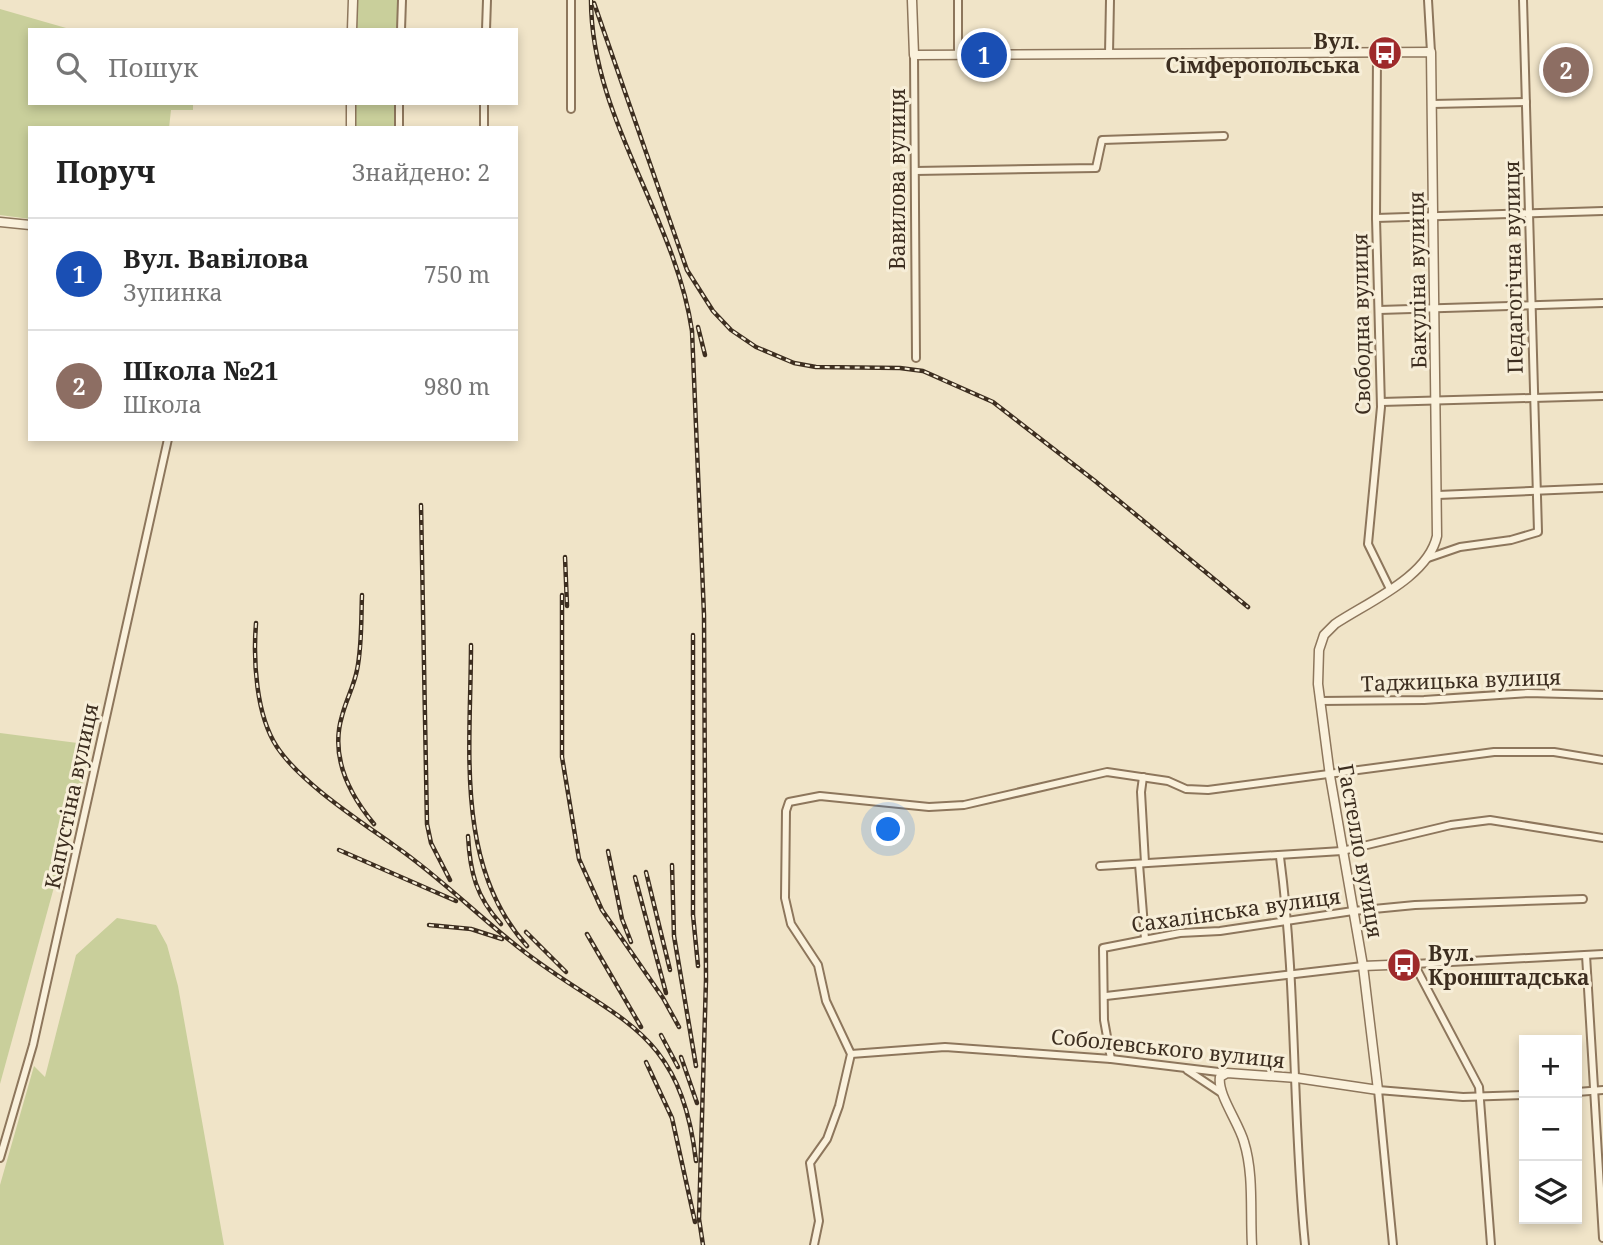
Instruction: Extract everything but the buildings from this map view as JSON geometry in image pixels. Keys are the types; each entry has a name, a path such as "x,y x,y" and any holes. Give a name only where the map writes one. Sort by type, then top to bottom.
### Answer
{"street":[{"path":"352,28 353,0"},
{"path":"401,28 402,0"},
{"path":"486,28 487,0"},
{"path":"571,0 571,109"},
{"name":"Вавилова вулиця","path":"912,0 916,358"},
{"path":"958,0 958,55"},
{"path":"1109,54 1110,0"},
{"name":"Бакуліна вулиця","path":"1428,558 1437,536 1438,495 1429,0"},
{"name":"Педагогічна вулиця","path":"1428,558 1460,547 1511,540 1538,532 1523,0"},
{"path":"914,55 1431,52"},
{"name":"Свободна вулиця","path":"1377,53 1376,218 1381,402 1368,544 1390,589"},
{"path":"1432,104 1526,102"},
{"path":"351,105 351,126"},
{"path":"398,126 399,105"},
{"path":"484,105 484,126"},
{"path":"915,171 1096,168 1102,140 1224,136"},
{"path":"1376,218 1603,211"},
{"path":"0,222 28,225"},
{"path":"1379,310 1603,303"},
{"path":"1381,402 1603,396"},
{"name":"Капустіна вулиця","path":"0,1158 33,1045 168,441"},
{"path":"1438,495 1603,488"},
{"name":"Гастелло вулиця","path":"1393,1245 1363,966 1330,776 1317,667 1324,635 1335,624 1421,568 1428,558"},
{"name":"Таджицька вулиця","path":"1320,701 1424,700 1528,693 1603,695"},
{"path":"814,1245 819,1221 810,1163 827,1139 839,1106 851,1054 826,1001 818,965 791,924 785,898 786,811 789,802 820,796 929,807 964,805 1107,772 1168,781 1186,789 1208,790 1330,776 1494,752 1554,752 1603,760"},
{"path":"1143,777 1145,939"},
{"path":"1100,866 1280,857 1342,851 1451,825 1490,820 1603,838"},
{"path":"1280,857 1288,920 1300,1190 1305,1245"},
{"name":"Сахалінська вулиця","path":"1106,996 1103,948 1145,939 1415,905 1583,899"},
{"path":"1111,1059 1104,1020 1106,996 1363,966 1603,954"},
{"path":"1586,955 1592,1091 1603,1238"},
{"path":"1414,964 1474,1074 1481,1097 1491,1245"},
{"name":"Соболевського вулиця","path":"851,1054 945,1046 1111,1059 1185,1069 1297,1078 1378,1090 1481,1097 1519,1095"},
{"path":"1185,1069 1220,1093 1231,1107 1245,1144 1252,1245"},
{"path":"1220,1093 1220,1077 1227,1073"},
{"path":"1582,1092 1603,1090"}],"green space":[{"path":"357,0 398,0 397,28 356,28"},
{"path":"0,9 66,28 28,28 28,105 193,105 193,110 171,110 169,126 28,126 28,219 0,215"},
{"path":"355,105 395,105 394,126 354,126"},
{"path":"0,733 93,745 0,1084"},
{"path":"117,918 156,925 167,945 178,986 224,1245 0,1245 0,1185 34,1066 45,1077 76,955"}],"railway":[{"path":"591,0 595,43 604,85 618,126 669,247 683,289 692,331 704,615 706,980 699,1219 703,1245"},
{"path":"594,3 687,270 713,311 731,330 756,347 794,363 816,367 900,368 923,371 993,402 1095,481 1248,607"},
{"path":"698,327 705,355"},
{"path":"421,505 427,824 431,843 450,880"},
{"path":"565,557 567,606"},
{"path":"362,595 359,661 342,716 338,746 344,774 357,800 374,824"},
{"path":"562,595 562,757 579,859 602,910 663,998 679,1027"},
{"path":"256,623 255,654 260,704 270,734 288,761 316,788 412,858 522,950 638,1032 658,1053 675,1081 688,1116 696,1161"},
{"path":"693,635 693,915 698,966"},
{"path":"471,645 469,764 477,842 487,879 504,914 527,946"},
{"path":"468,836 470,861 480,894 501,924"},
{"path":"339,850 456,901"},
{"path":"608,851 622,919 631,942"},
{"path":"672,865 674,936 696,1066"},
{"path":"646,872 670,970"},
{"path":"635,877 666,993"},
{"path":"429,925 471,929 502,939"},
{"path":"526,932 566,972"},
{"path":"587,934 641,1027"},
{"path":"661,1035 678,1067"},
{"path":"681,1057 697,1103"},
{"path":"646,1062 672,1118 695,1222"}],"place":[{"name":"Вул. Сімферопольська","path":"1385,53"},
{"name":"Вул. Вавілова","path":"984,55"},
{"name":"Школа №21","path":"1566,70"},
{"name":"Вул. Кронштадська","path":"1404,965"}]}
